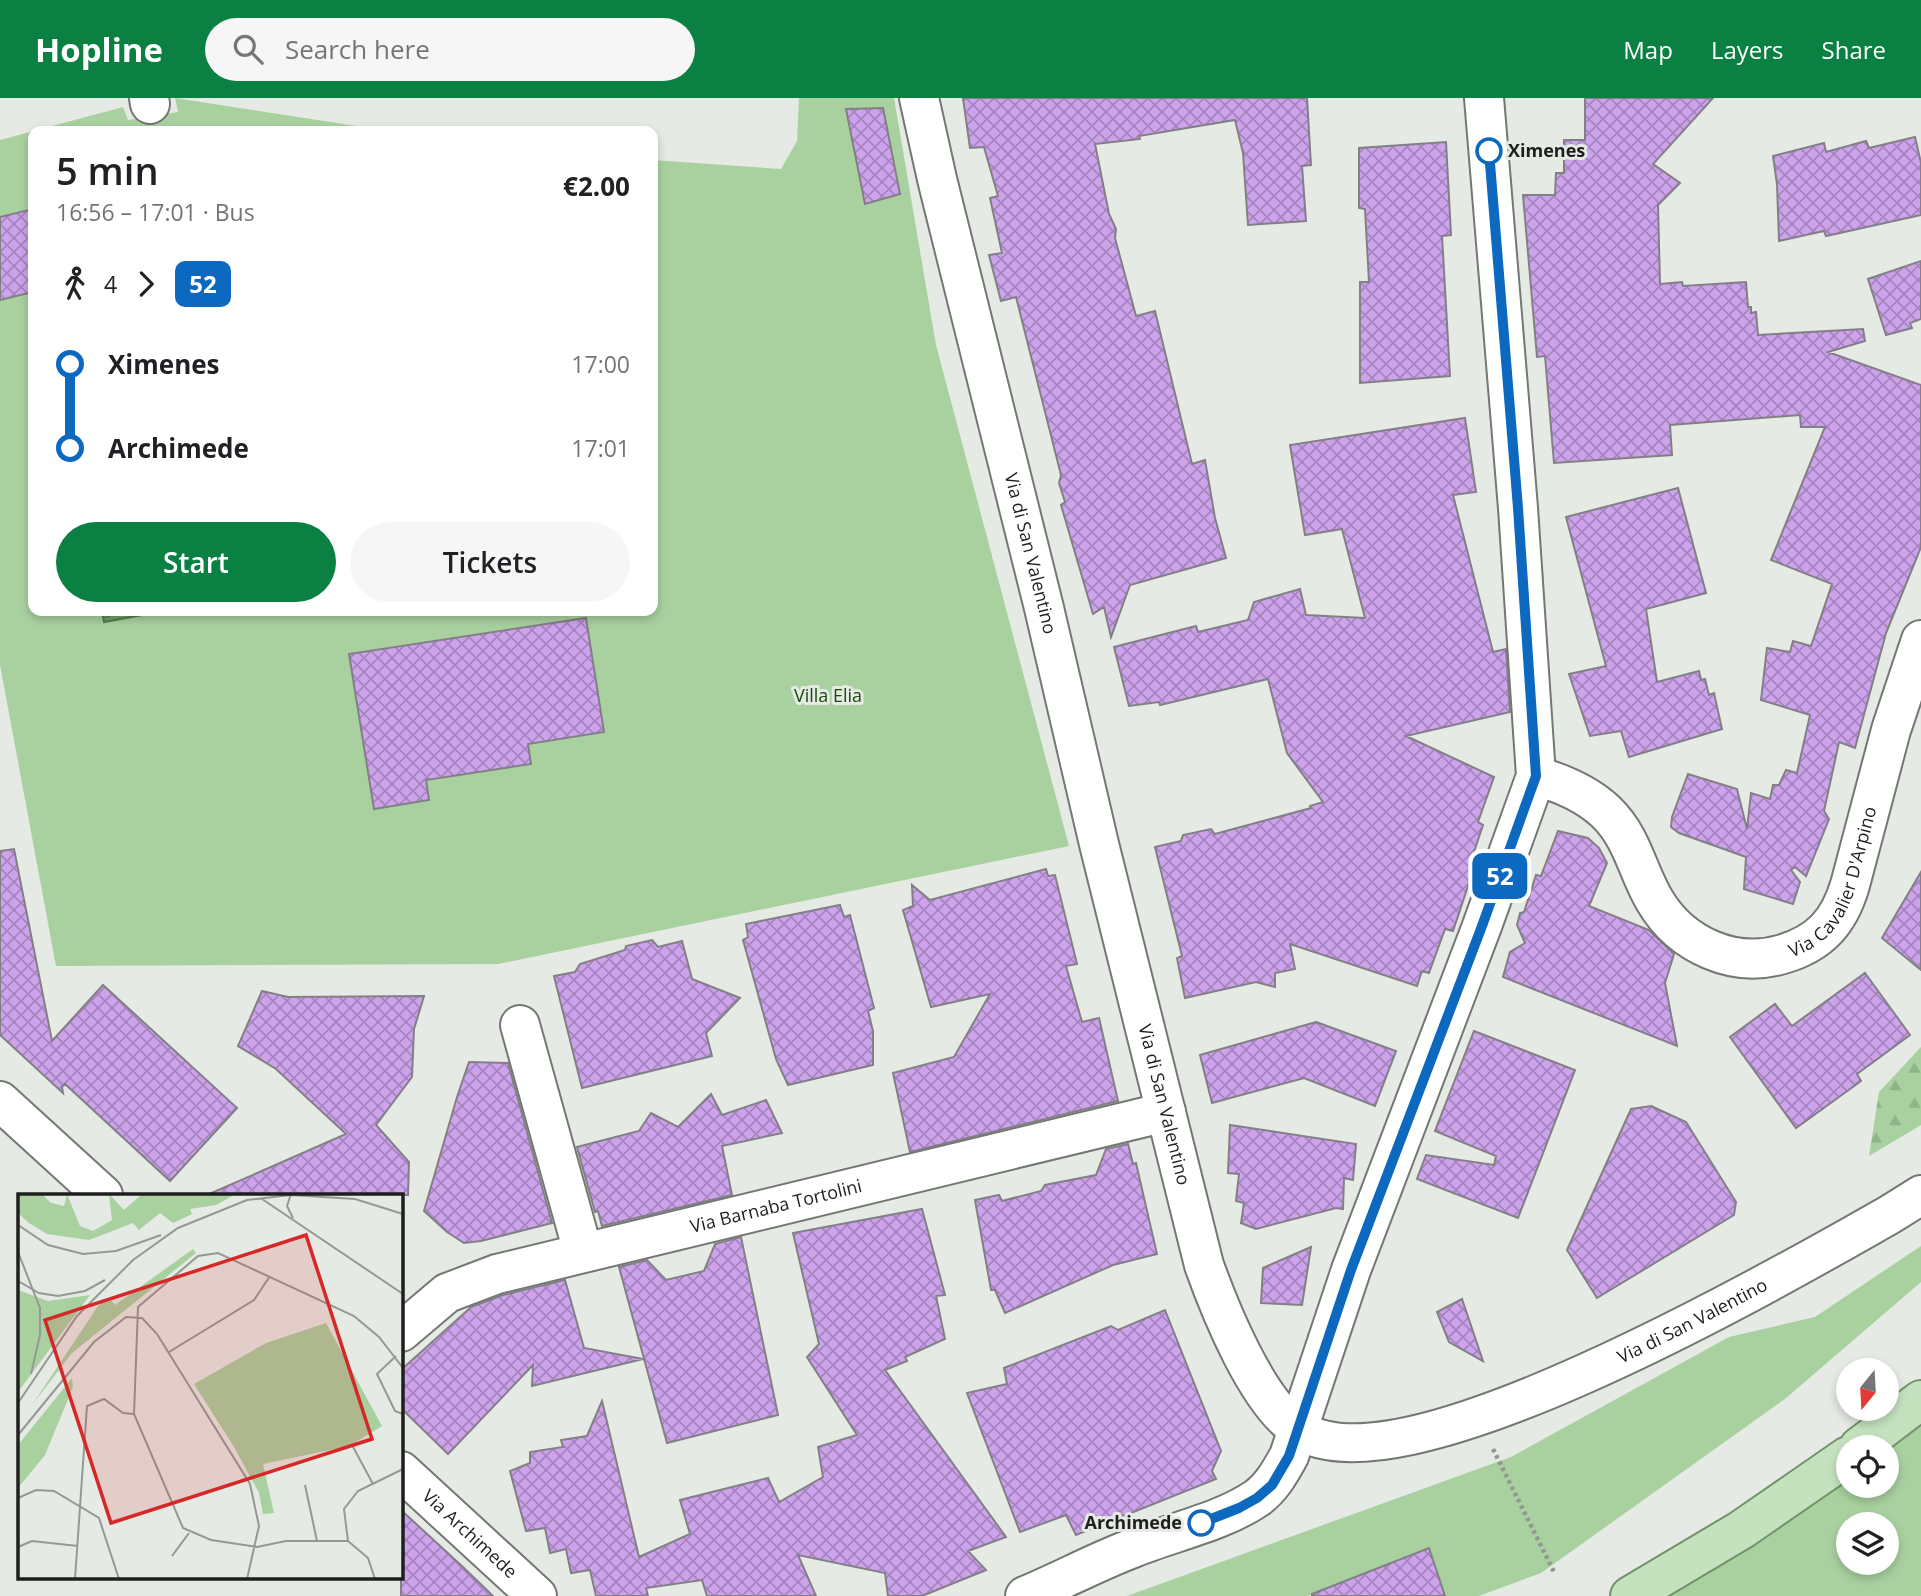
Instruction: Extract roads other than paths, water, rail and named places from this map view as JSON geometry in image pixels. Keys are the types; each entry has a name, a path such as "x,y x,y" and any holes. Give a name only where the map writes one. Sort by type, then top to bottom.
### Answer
{"main road":[{"path":"1876,1435 1921,1400"},
{"path":"1630,1596 1741,1530 1836,1464"}],"street":[{"name":"Via di San Valentino","path":"919,98 1099,844 1204,1265 1237,1345 1272,1402 1298,1429 1315,1437 1359,1443 1429,1431 1474,1418 1584,1374 1686,1327 1921,1195"},
{"path":"1025,1596 1131,1548 1239,1508 1272,1485 1281,1471 1298,1429 1351,1270 1536,776 1515,467 1484,98"},
{"name":"Via Cavalier D'Arpino","path":"1536,776 1569,788 1606,812 1620,828 1633,851 1655,901 1677,929 1690,939 1710,950 1734,957 1763,958 1787,953 1819,939 1842,910 1891,730 1921,640"},
{"path":"520,1025 583,1252"},
{"path":"0,1101 102,1194"},
{"name":"Via Barnaba Tortolini","path":"402,1331 439,1299 456,1289 497,1274 1166,1112"},
{"name":"Via Archimede","path":"402,1472 537,1596"}],"water":[{"path":"103,616 137,616 104,622"}],"place":[{"name":"Ximenes","path":"1489,151"},
{"name":"Archimede","path":"1201,1523"}],"park label":[{"name":"Villa Elia","path":"828,696"}]}
